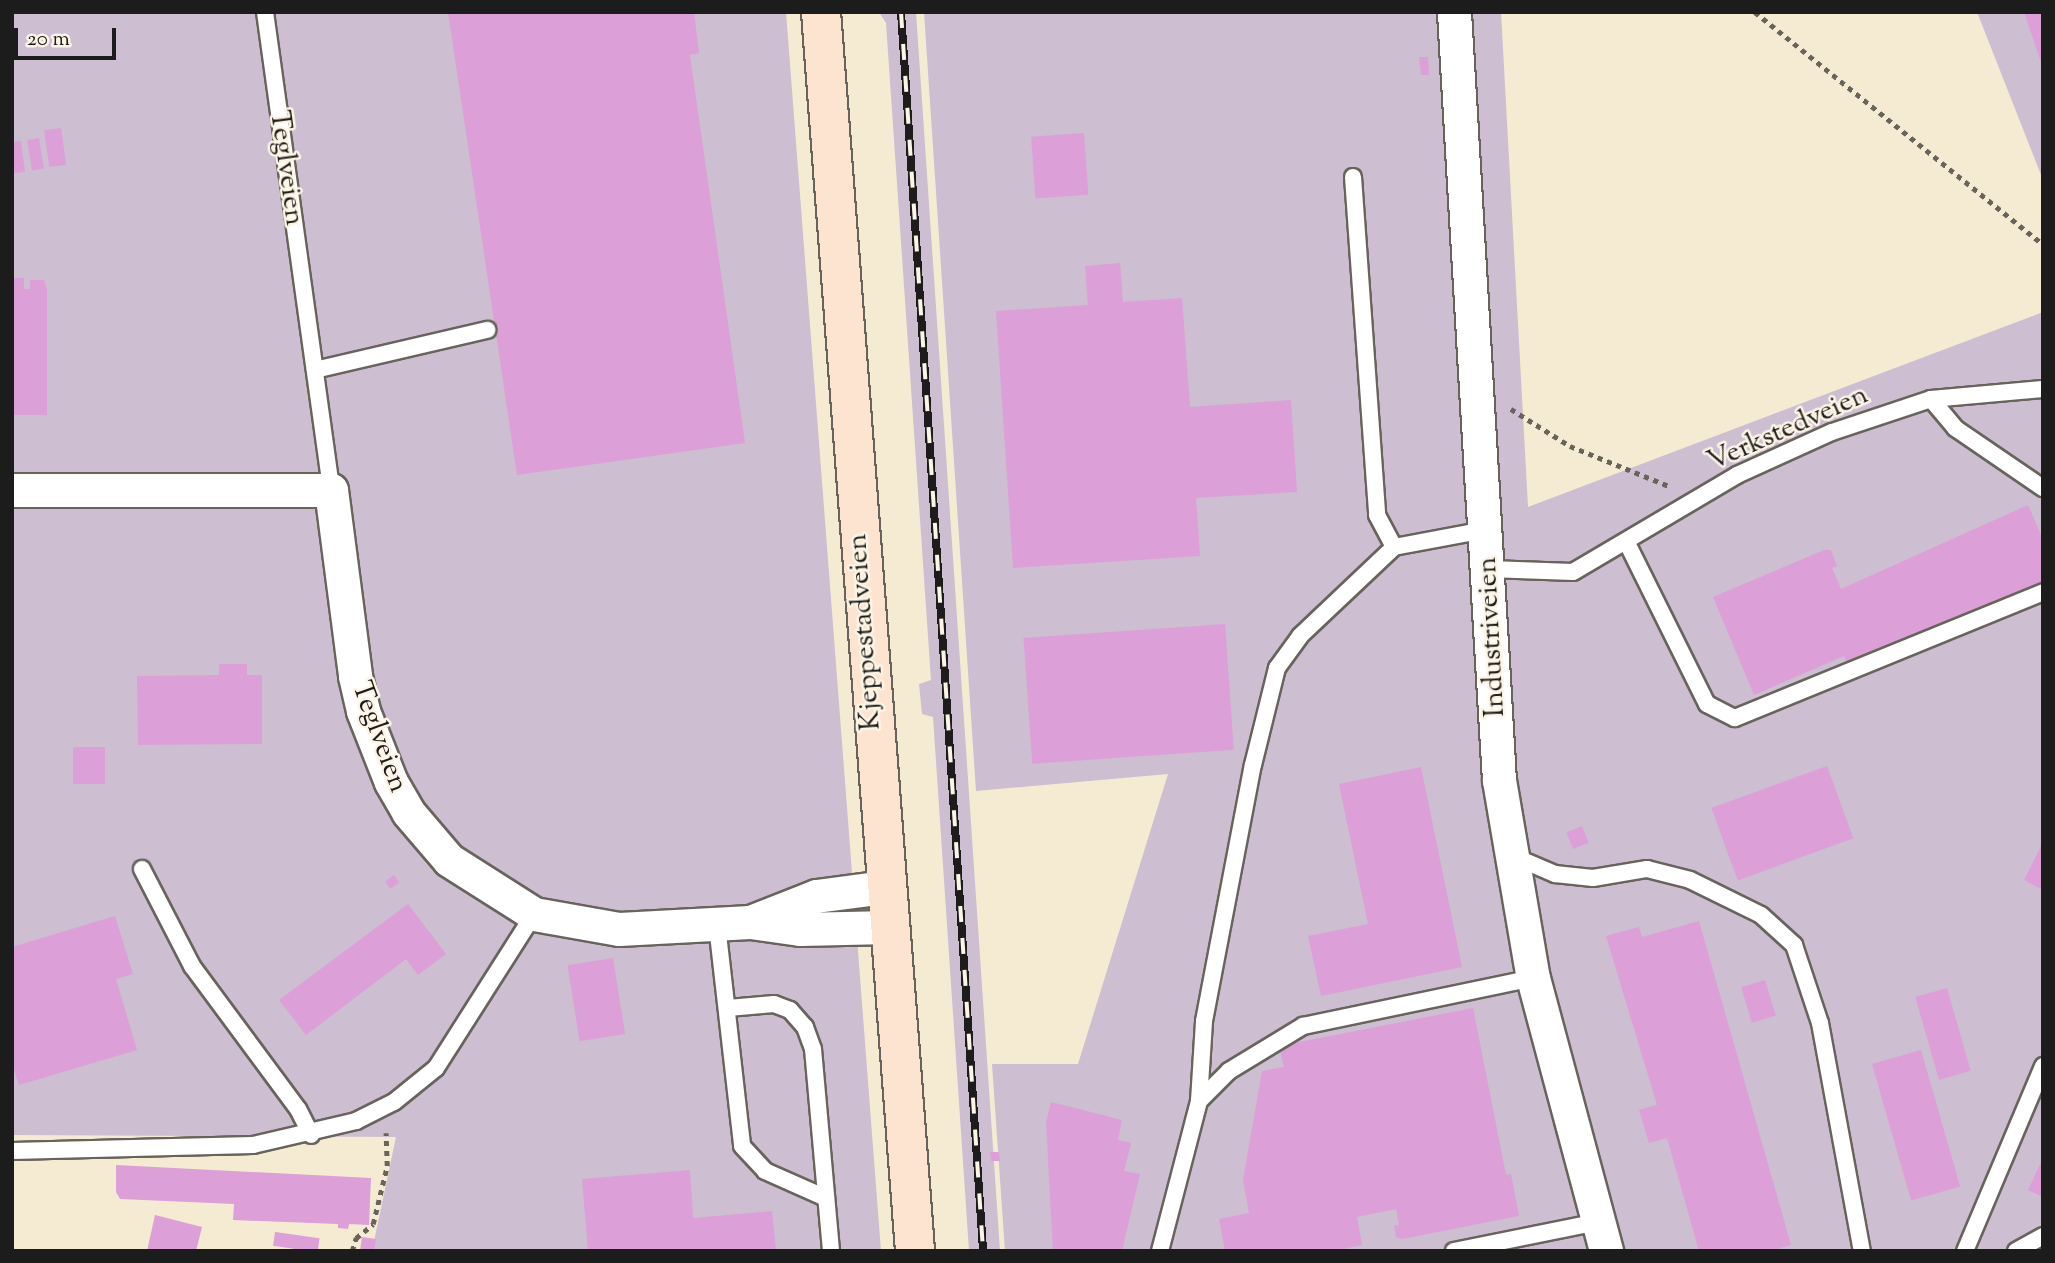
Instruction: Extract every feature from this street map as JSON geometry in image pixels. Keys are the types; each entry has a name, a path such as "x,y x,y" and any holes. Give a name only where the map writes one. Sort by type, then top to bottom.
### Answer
{"main road":[{"name":"Kjeppestadveien","path":"821,12 888,927 915,1251"}],"street":[{"name":"Industriveien","path":"1454,12 1489,569 1499,780 1533,978 1602,1236"},
{"path":"12,490 331,490"},
{"name":"Teglveien","path":"331,490 355,676 363,711 391,782 408,812 449,860 534,914 591,927 750,922 800,929 888,927"},
{"name":"Teglveien","path":"750,922 816,896 885,887"}],"lane":[{"name":"Teglveien","path":"265,12 331,490"},
{"path":"1353,177 1377,515 1394,547"},
{"path":"315,370 487,330"},
{"name":"Verkstedveien","path":"1489,569 1573,572 1627,543 1737,475 1832,432 1931,399 2043,389"},
{"path":"1931,399 1955,428 2043,488"},
{"path":"1160,1251 1199,1101 1204,1021 1253,765 1277,668 1300,636 1394,547 1485,530"},
{"path":"1627,543 1707,704 1735,718 2043,592"},
{"path":"1511,855 1555,874 1593,878 1647,869 1690,880 1761,915 1794,945 1820,1023 1862,1251"},
{"path":"142,869 192,966 298,1109 311,1135"},
{"path":"12,1151 253,1144 311,1135 381,1108 436,1068 534,914"},
{"path":"717,925 742,1146 765,1171 826,1198"},
{"path":"1199,1101 1229,1071 1303,1026 1533,978"},
{"path":"728,1008 774,1004 790,1010 805,1027 813,1049 831,1251"},
{"path":"1965,1251 2043,1066"},
{"path":"1454,1251 1602,1236"},
{"path":"2016,1251 2043,1236"}],"path":[{"path":"1755,12 2043,244"},
{"path":"1477,383 1570,446 1640,478 1703,496"},
{"path":"352,1251 356,1238 373,1224 387,1166 381,1108"}],"shaded area":[{"path":"12,12 786,12 881,1251 372,1251 396,1137 12,1135"},
{"path":"879,12 916,12 1000,1251 969,1251 933,717 922,714 919,684 931,680 886,23"},
{"path":"924,12 1501,12 1528,507 2043,312 2043,1251 1005,1251 992,1064 1078,1064 1168,774 976,791"},
{"path":"1977,12 2043,12 2043,180"}],"building":[{"path":"448,12 694,12 699,53 690,55 745,443 517,475"},
{"path":"2024,12 2043,12 2043,65 2042,65"},
{"path":"1419,57 1428,57 1429,75 1421,75"},
{"path":"61,128 66,165 49,167 44,130"},
{"path":"1084,133 1088,195 1035,199 1031,137"},
{"path":"39,138 44,169 32,170 27,140"},
{"path":"21,141 25,172 13,173 12,142"},
{"path":"1120,263 1123,302 1182,298 1190,407 1291,400 1297,492 1196,498 1200,556 1013,568 996,311 1088,305 1085,266"},
{"path":"12,278 24,278 24,289 30,289 30,280 44,280 47,289 47,415 12,415"},
{"path":"2028,505 2043,539 2043,584 1896,647 1894,642 1846,662 1844,656 1754,695 1713,597 1824,550 1831,550 1837,566 1832,568 1841,589"},
{"path":"1225,624 1234,750 1032,764 1023,638"},
{"path":"219,664 247,664 247,675 262,675 262,744 138,745 137,676 219,675"},
{"path":"73,747 105,747 105,784 73,784"},
{"path":"1827,766 1853,838 1738,880 1711,808"},
{"path":"1421,767 1462,967 1321,996 1308,936 1368,924 1339,784"},
{"path":"1582,826 1589,843 1573,849 1566,832"},
{"path":"2043,842 2043,890 2024,880"},
{"path":"394,875 399,882 390,889 385,881"},
{"path":"408,904 446,954 418,975 406,959 306,1035 279,1000"},
{"path":"115,916 133,974 116,979 137,1050 19,1085 12,1063 12,947"},
{"path":"1699,921 1791,1245 1770,1251 1699,1251 1667,1138 1649,1143 1639,1110 1657,1105 1606,936 1639,927 1642,937"},
{"path":"613,958 625,1034 580,1041 568,965"},
{"path":"1765,980 1776,1015 1752,1023 1741,987"},
{"path":"1947,988 1971,1071 1939,1080 1915,997"},
{"path":"1473,1008 1506,1175 1511,1174 1519,1216 1402,1239 1396,1237 1394,1226 1399,1225 1396,1209 1357,1217 1362,1245 1334,1251 1225,1251 1219,1219 1249,1213 1243,1180 1262,1071 1284,1067 1279,1046"},
{"path":"1921,1050 1960,1186 1911,1201 1872,1064"},
{"path":"1051,1102 1122,1120 1118,1140 1131,1143 1124,1171 1140,1174 1122,1251 1053,1251 1046,1123"},
{"path":"990,1152 999,1152 1000,1161 991,1161"},
{"path":"2043,1158 2043,1197 2028,1190"},
{"path":"116,1165 371,1178 369,1225 349,1224 348,1229 338,1228 338,1224 233,1220 234,1204 120,1199 116,1192"},
{"path":"690,1170 693,1218 772,1211 776,1251 588,1251 582,1179"},
{"path":"155,1215 202,1227 196,1251 147,1251"},
{"path":"275,1232 320,1238 318,1251 273,1246"},
{"path":"362,1237 376,1239 374,1251 360,1251"}],"railway":[{"path":"901,12 983,1251"}]}
